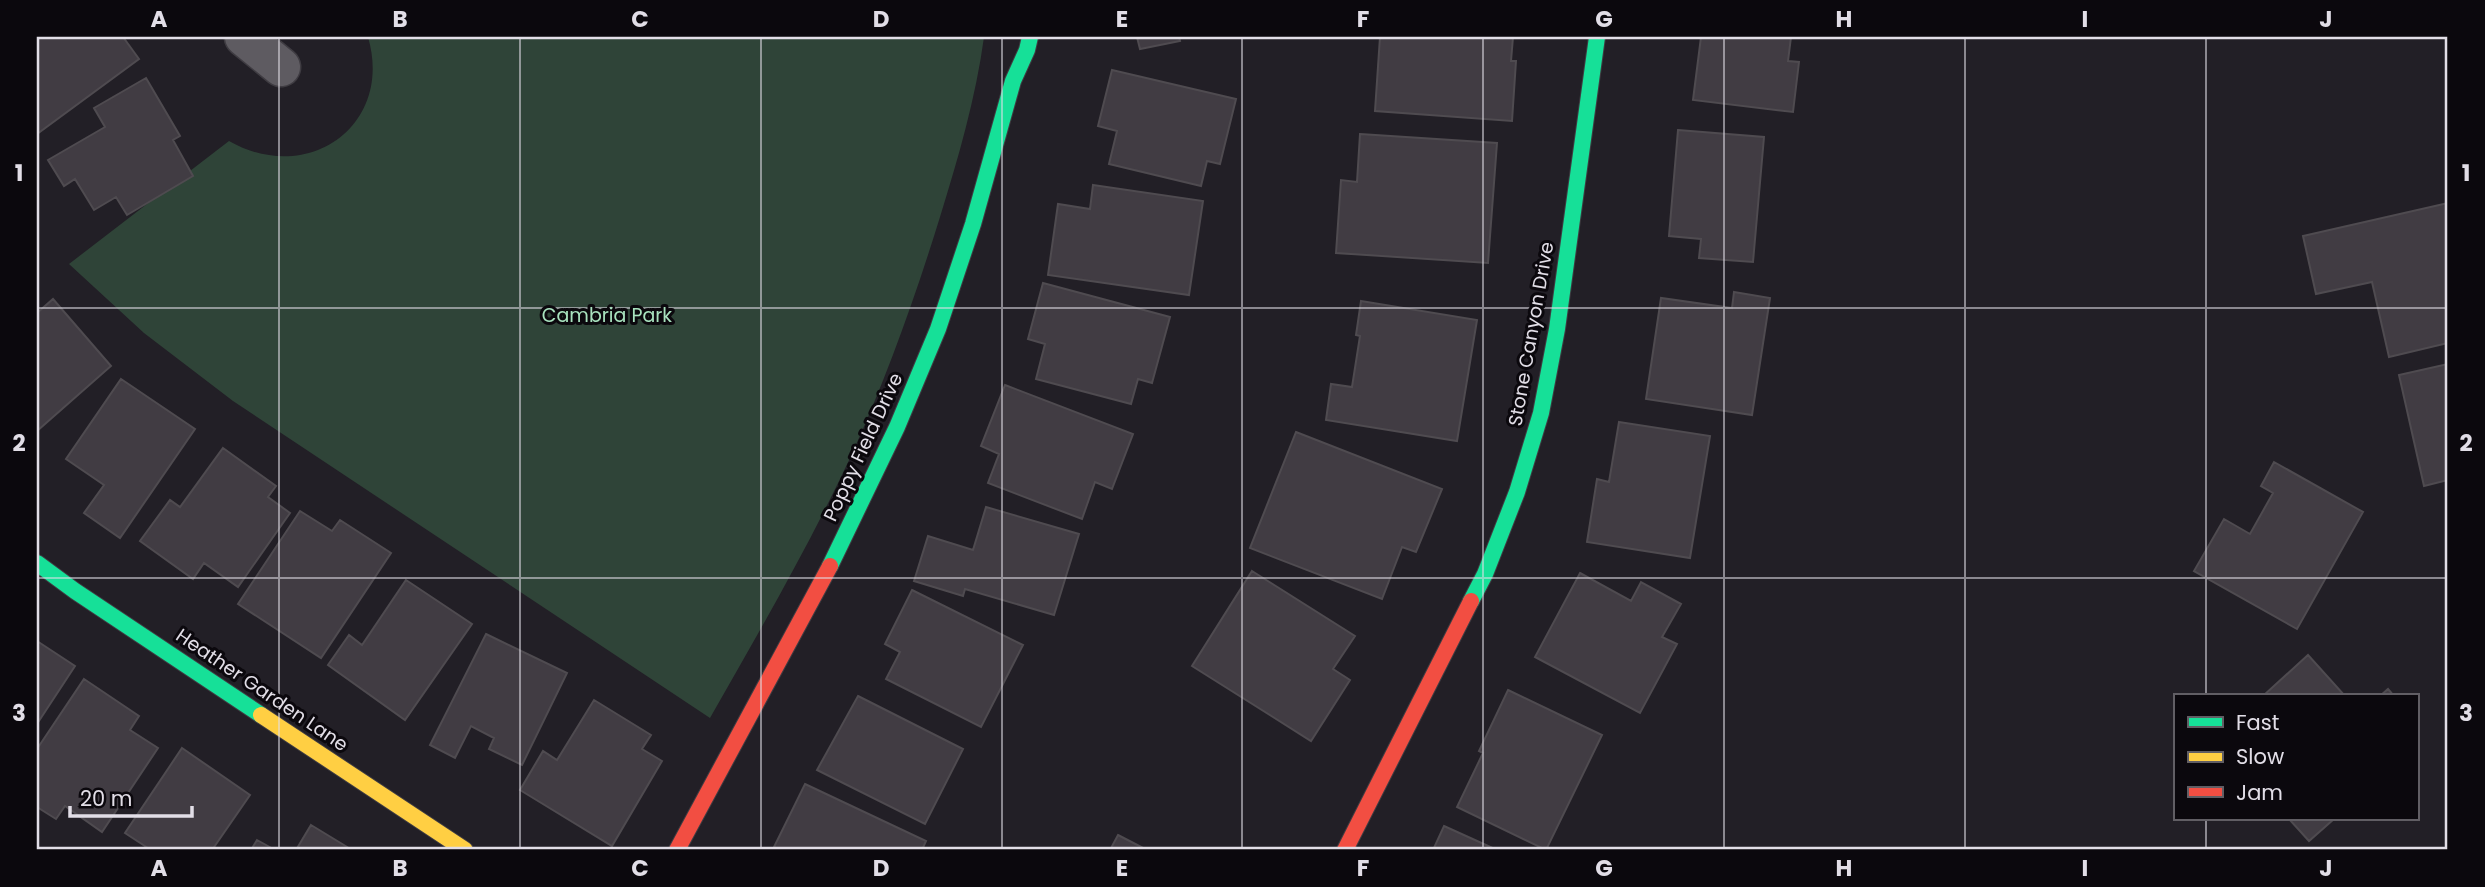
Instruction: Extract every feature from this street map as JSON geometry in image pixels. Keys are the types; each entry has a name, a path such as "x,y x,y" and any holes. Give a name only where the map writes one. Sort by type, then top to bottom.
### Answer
{"street":[{"path":"244,37 281,66"},
{"name":"Poppy Field Drive","path":"677,850 817,592 867,495 895,433 958,275 1013,81 1030,37"},
{"name":"Stone Canyon Drive","path":"1345,850 1485,574 1517,492 1541,413 1557,329 1597,37"},
{"name":"Heather Garden Lane","path":"37,563 465,850"}],"green space":[{"name":"Cambria Park","path":"368,37 984,37 971,105 947,195 910,308 876,398 818,523 710,718 233,401 144,333 69,264 229,141 258,153 287,156 314,151 337,139 356,121 368,97 373,69"}],"building":[{"path":"37,37 123,37 139,59 37,134"},
{"path":"1137,37 1179,37 1180,41 1140,49"},
{"path":"1380,37 1513,37 1511,61 1516,61 1512,121 1375,111"},
{"path":"1701,37 1791,37 1788,61 1799,62 1793,112 1693,100"},
{"path":"1112,70 1236,99 1220,164 1207,161 1201,186 1109,164 1117,131 1098,126"},
{"path":"146,78 180,136 173,140 193,176 127,215 116,197 94,210 75,179 64,186 48,160 105,127 94,108"},
{"path":"1678,130 1764,137 1753,262 1699,258 1701,239 1669,236"},
{"path":"1360,134 1497,143 1488,263 1336,253 1341,180 1357,182"},
{"path":"1093,185 1203,201 1189,295 1048,275 1058,204 1090,209"},
{"path":"2448,203 2448,343 2389,357 2372,282 2316,294 2303,236"},
{"path":"1043,283 1170,317 1152,383 1138,379 1131,404 1036,379 1045,344 1028,339"},
{"path":"1734,292 1770,298 1752,415 1646,399 1661,298 1732,308"},
{"path":"53,299 111,366 37,431 37,313"},
{"path":"1361,301 1477,320 1457,441 1326,420 1331,384 1352,387 1360,336 1356,335"},
{"path":"2448,364 2448,480 2424,486 2399,375"},
{"path":"121,379 195,429 120,538 84,513 104,485 66,459"},
{"path":"1005,385 1133,434 1112,489 1095,482 1082,519 988,483 999,454 981,446"},
{"path":"1619,422 1710,436 1690,558 1587,542 1597,479 1609,482"},
{"path":"1296,432 1442,489 1416,552 1402,547 1382,599 1250,548"},
{"path":"223,448 276,486 268,497 290,513 238,587 204,563 193,579 140,541 170,500 180,507"},
{"path":"2274,462 2363,512 2297,629 2194,571 2224,519 2250,534 2273,493 2261,486"},
{"path":"986,507 1079,534 1054,615 965,589 963,596 914,581 928,536 973,550"},
{"path":"300,511 332,531 340,520 391,553 321,658 238,604"},
{"path":"1252,571 1355,636 1333,669 1350,680 1311,741 1192,666"},
{"path":"1580,573 1631,601 1641,582 1681,604 1662,637 1677,644 1640,713 1535,657"},
{"path":"406,580 472,624 405,720 328,665 349,635 362,645"},
{"path":"912,590 1023,645 981,727 886,679 900,652 885,644"},
{"path":"486,634 567,673 522,765 489,749 494,738 471,726 455,758 430,745"},
{"path":"37,641 75,666 37,724"},
{"path":"2308,655 2343,694 2265,694"},
{"path":"84,679 139,716 130,730 158,748 102,832 65,806 56,819 37,807 37,749"},
{"path":"1508,690 1602,735 1546,850 1457,807 1483,753 1479,751"},
{"path":"858,696 963,749 925,824 817,770"},
{"path":"594,700 651,735 642,749 662,761 612,846 520,790 543,751 557,760"},
{"path":"182,748 250,795 212,850 151,850 125,833"},
{"path":"805,784 926,841 922,850 781,850 774,847"},
{"path":"2290,820 2333,820 2309,841"},
{"path":"311,825 352,850 296,850"},
{"path":"1444,826 1497,850 1433,850"},
{"path":"1118,835 1147,850 1110,850"},
{"path":"257,840 275,850 251,850"}],"traffic: fast":[{"path":"830,566 897,427 938,329 973,224 1013,81 1030,37"},
{"path":"1471,601 1485,574 1517,492 1541,413 1557,329 1597,37"},
{"path":"37,563 261,715"}],"traffic: slow":[{"path":"261,715 465,850"}],"traffic: jam":[{"path":"677,850 830,566"},
{"path":"1345,850 1471,601"}]}
